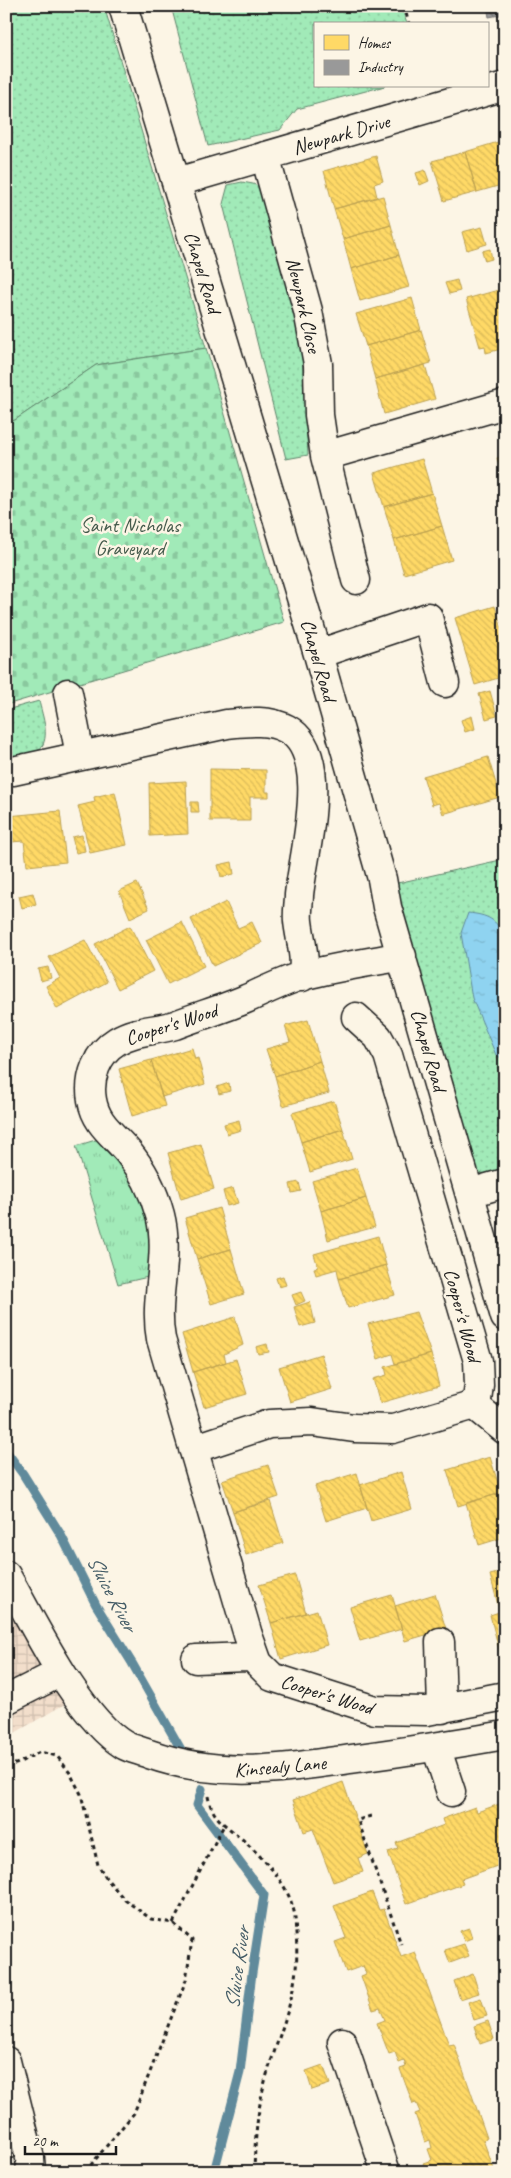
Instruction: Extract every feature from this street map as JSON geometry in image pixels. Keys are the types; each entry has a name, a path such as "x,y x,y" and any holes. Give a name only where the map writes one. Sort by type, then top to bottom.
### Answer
{"street":[{"name":"Chapel Road","path":"123,6 318,654 505,1317"},
{"name":"Newpark Drive","path":"176,182 505,86"},
{"name":"Newpark Close","path":"266,156 308,311 318,364 319,414 324,456 356,580"},
{"path":"324,456 505,404"},
{"path":"318,654 428,617 445,684"},
{"path":"68,693 80,755"},
{"path":"13,771 227,724 252,722 271,724 288,730 299,741 309,761 313,779 312,807 298,918 301,949 306,963 302,977"},
{"name":"Cooper's Wood","path":"402,956 302,977 172,1026 133,1034 116,1042 94,1067 92,1099 96,1116 104,1129 128,1152 146,1179 160,1215 165,1258 158,1297 157,1320 168,1368 256,1659 264,1672 272,1677 375,1710 427,1711 505,1696"},
{"name":"Cooper's Wood","path":"356,1017 378,1037 388,1056 478,1361 479,1385 477,1400 472,1404"},
{"path":"470,1193 505,1183"},
{"path":"193,1449 269,1424 312,1422 354,1428 394,1429 448,1414 472,1404 505,1430"},
{"name":"Kinsealy Lane","path":"6,1575 61,1672 93,1717 124,1745 179,1764 209,1769 252,1771 436,1747 505,1735"},
{"path":"440,1642 442,1709"},
{"path":"196,1658 247,1656 256,1659"},
{"path":"6,1700 61,1672"},
{"path":"436,1747 452,1792"},
{"path":"342,2042 386,2172"},
{"path":"6,2061 30,2158 31,2172"}],"path":[{"path":"404,6 408,22"},
{"path":"6,1764 16,1764 40,1752 57,1756 70,1772 81,1794 98,1865 106,1878 125,1900 150,1919 173,1923 192,1940 186,1980 134,2113 85,2172"},
{"path":"209,1769 208,1798 218,1821 243,1840 285,1885 294,1910 298,1952 296,1979 284,2029 266,2078 256,2129 254,2172"},
{"path":"371,1816 358,1820 401,1944"},
{"path":"173,1923 214,1847 223,1826"}],"shaded area":[{"path":"6,1595 70,1701 6,1738"}],"green space":[{"path":"6,6 104,6 206,348 96,365 15,420 6,423"},
{"path":"171,6 401,6 406,22 314,22 314,88 377,88 297,109 280,130 208,146"},
{"path":"242,182 265,189 301,337 308,455 286,459 223,204 228,185"},
{"name":"Saint Nicholas Graveyard","path":"206,348 284,622 6,705 6,423 15,420 96,365"},
{"path":"39,701 45,728 44,742 41,748 21,758 6,761 6,710"},
{"path":"505,859 505,1170 480,1177 467,1155 393,884"},
{"path":"102,1138 124,1161 137,1181 150,1221 152,1250 148,1277 118,1284 76,1146"}],"water":[{"path":"468,913 491,919 505,937 505,1060 496,1055 472,998 461,933"}],"building: Homes":[{"path":"498,142 505,164 505,184 477,192 465,152"},
{"path":"465,152 477,192 444,201 432,161"},
{"path":"376,156 383,181 374,184 377,197 334,209 324,171"},
{"path":"425,170 429,181 420,185 416,173"},
{"path":"383,196 391,225 343,239 334,209"},
{"path":"391,225 399,255 351,269 343,239"},
{"path":"482,227 487,244 467,250 462,232"},
{"path":"490,249 492,259 485,261 482,251"},
{"path":"399,255 409,287 360,301 351,269"},
{"path":"457,280 460,291 449,294 445,283"},
{"path":"502,289 505,299 505,348 486,353 485,346 480,347 466,299"},
{"path":"412,298 421,330 366,346 356,314"},
{"path":"421,330 431,363 375,379 366,346"},
{"path":"425,365 435,399 384,414 375,379"},
{"path":"505,455 505,483 497,458"},
{"path":"422,459 432,493 384,507 374,473"},
{"path":"432,493 442,526 394,540 384,507"},
{"path":"442,526 452,560 404,574 394,540"},
{"path":"495,606 505,639 505,676 475,685 455,618"},
{"path":"490,691 497,716 486,719 479,694"},
{"path":"472,716 475,729 465,732 461,720"},
{"path":"488,757 500,797 443,814 439,803 432,805 423,776"},
{"path":"210,769 266,770 266,792 269,792 269,797 250,797 250,821 210,821"},
{"path":"186,781 188,834 150,836 149,783"},
{"path":"115,792 127,845 90,853 78,806 95,802 94,797"},
{"path":"191,802 198,802 199,812 191,812"},
{"path":"60,811 66,862 27,866 24,841 11,842 8,816"},
{"path":"82,835 85,851 76,853 72,837"},
{"path":"232,862 234,874 221,877 218,865"},
{"path":"137,883 149,909 130,918 119,891"},
{"path":"33,893 36,904 22,908 19,896"},
{"path":"226,902 238,928 252,922 262,943 213,966 191,919"},
{"path":"182,922 204,966 168,984 146,940"},
{"path":"130,926 153,971 118,989 95,944"},
{"path":"85,940 107,982 57,1009 46,986 60,978 49,957"},
{"path":"48,967 51,978 41,981 38,969"},
{"path":"308,1020 320,1061 275,1076 266,1049 290,1042 285,1026"},
{"path":"192,1048 195,1059 198,1058 205,1084 162,1097 151,1060"},
{"path":"151,1060 165,1106 132,1116 119,1069"},
{"path":"320,1061 329,1093 283,1106 275,1076"},
{"path":"229,1083 230,1091 219,1094 217,1087"},
{"path":"334,1101 343,1129 301,1142 292,1113"},
{"path":"239,1120 241,1130 227,1134 224,1124"},
{"path":"343,1129 352,1159 310,1172 301,1142"},
{"path":"201,1144 214,1189 181,1199 168,1153"},
{"path":"357,1168 366,1198 321,1211 312,1181"},
{"path":"299,1182 301,1191 292,1193 290,1184"},
{"path":"233,1188 238,1203 227,1206 223,1191"},
{"path":"366,1198 375,1227 328,1240 321,1211"},
{"path":"219,1208 231,1249 197,1259 185,1218"},
{"path":"378,1236 386,1265 339,1279 337,1269 316,1275 314,1268 318,1267 314,1254"},
{"path":"231,1249 244,1294 211,1304 197,1259"},
{"path":"386,1265 395,1295 348,1308 339,1279"},
{"path":"283,1276 286,1285 279,1287 276,1278"},
{"path":"301,1292 305,1301 296,1305 292,1295"},
{"path":"310,1302 315,1323 300,1327 294,1307"},
{"path":"416,1312 431,1354 395,1364 392,1354 378,1359 368,1324"},
{"path":"235,1317 243,1345 224,1354 226,1362 193,1372 182,1334"},
{"path":"267,1344 269,1352 258,1354 256,1347"},
{"path":"321,1354 332,1389 290,1402 279,1367"},
{"path":"431,1354 439,1386 380,1403 373,1379 387,1375 385,1367"},
{"path":"236,1359 247,1394 204,1407 193,1372"},
{"path":"490,1457 501,1493 458,1506 447,1470"},
{"path":"268,1465 279,1497 233,1512 222,1480"},
{"path":"401,1472 412,1509 371,1521 360,1485"},
{"path":"357,1473 367,1508 326,1521 315,1486"},
{"path":"501,1493 505,1505 505,1537 479,1545 466,1503"},
{"path":"270,1501 283,1543 246,1555 233,1512"},
{"path":"505,1571 505,1610 500,1612 490,1575"},
{"path":"295,1575 306,1613 271,1623 259,1585"},
{"path":"435,1594 446,1629 405,1641 395,1606"},
{"path":"392,1595 402,1629 360,1641 350,1607"},
{"path":"317,1610 327,1645 281,1659 271,1623"},
{"path":"505,1610 505,1652 500,1653 490,1615"},
{"path":"343,1782 368,1854 358,1858 363,1872 333,1882 313,1829 304,1832 293,1800"},
{"path":"505,1802 505,1869 500,1871 497,1866 461,1879 463,1884 406,1904 388,1852 398,1849 396,1843 444,1825 442,1819 475,1807 477,1812"},
{"path":"372,1892 379,1910 384,1909 401,1957 415,1952 449,2045 454,2044 487,2138 483,2140 495,2172 427,2172 423,2163 432,2160 428,2149 432,2148 430,2140 425,2142 415,2114 420,2112 416,2103 413,2104 400,2069 406,2067 404,2061 399,2063 395,2052 389,2054 377,2023 385,2020 380,2008 373,2010 361,1976 366,1974 363,1966 346,1972 335,1942 346,1938 334,1906"},
{"path":"469,1928 472,1938 464,1941 460,1931"},
{"path":"464,1944 469,1956 450,1963 445,1950"},
{"path":"473,1974 479,1993 460,1999 454,1981"},
{"path":"481,1998 487,2016 474,2020 468,2002"},
{"path":"488,2021 494,2039 480,2044 474,2026"},
{"path":"323,2065 330,2084 312,2090 306,2071"}],"building: Industry":[{"path":"487,6 505,6 505,14 489,17"}],"waterway":[{"name":"Sluice River","path":"6,12 8,6"},
{"name":"Sluice River","path":"6,1451 23,1474 61,1535 96,1605 132,1663 183,1753"},
{"name":"Sluice River","path":"202,1789 197,1805 264,1895 240,2072 214,2172"}]}
